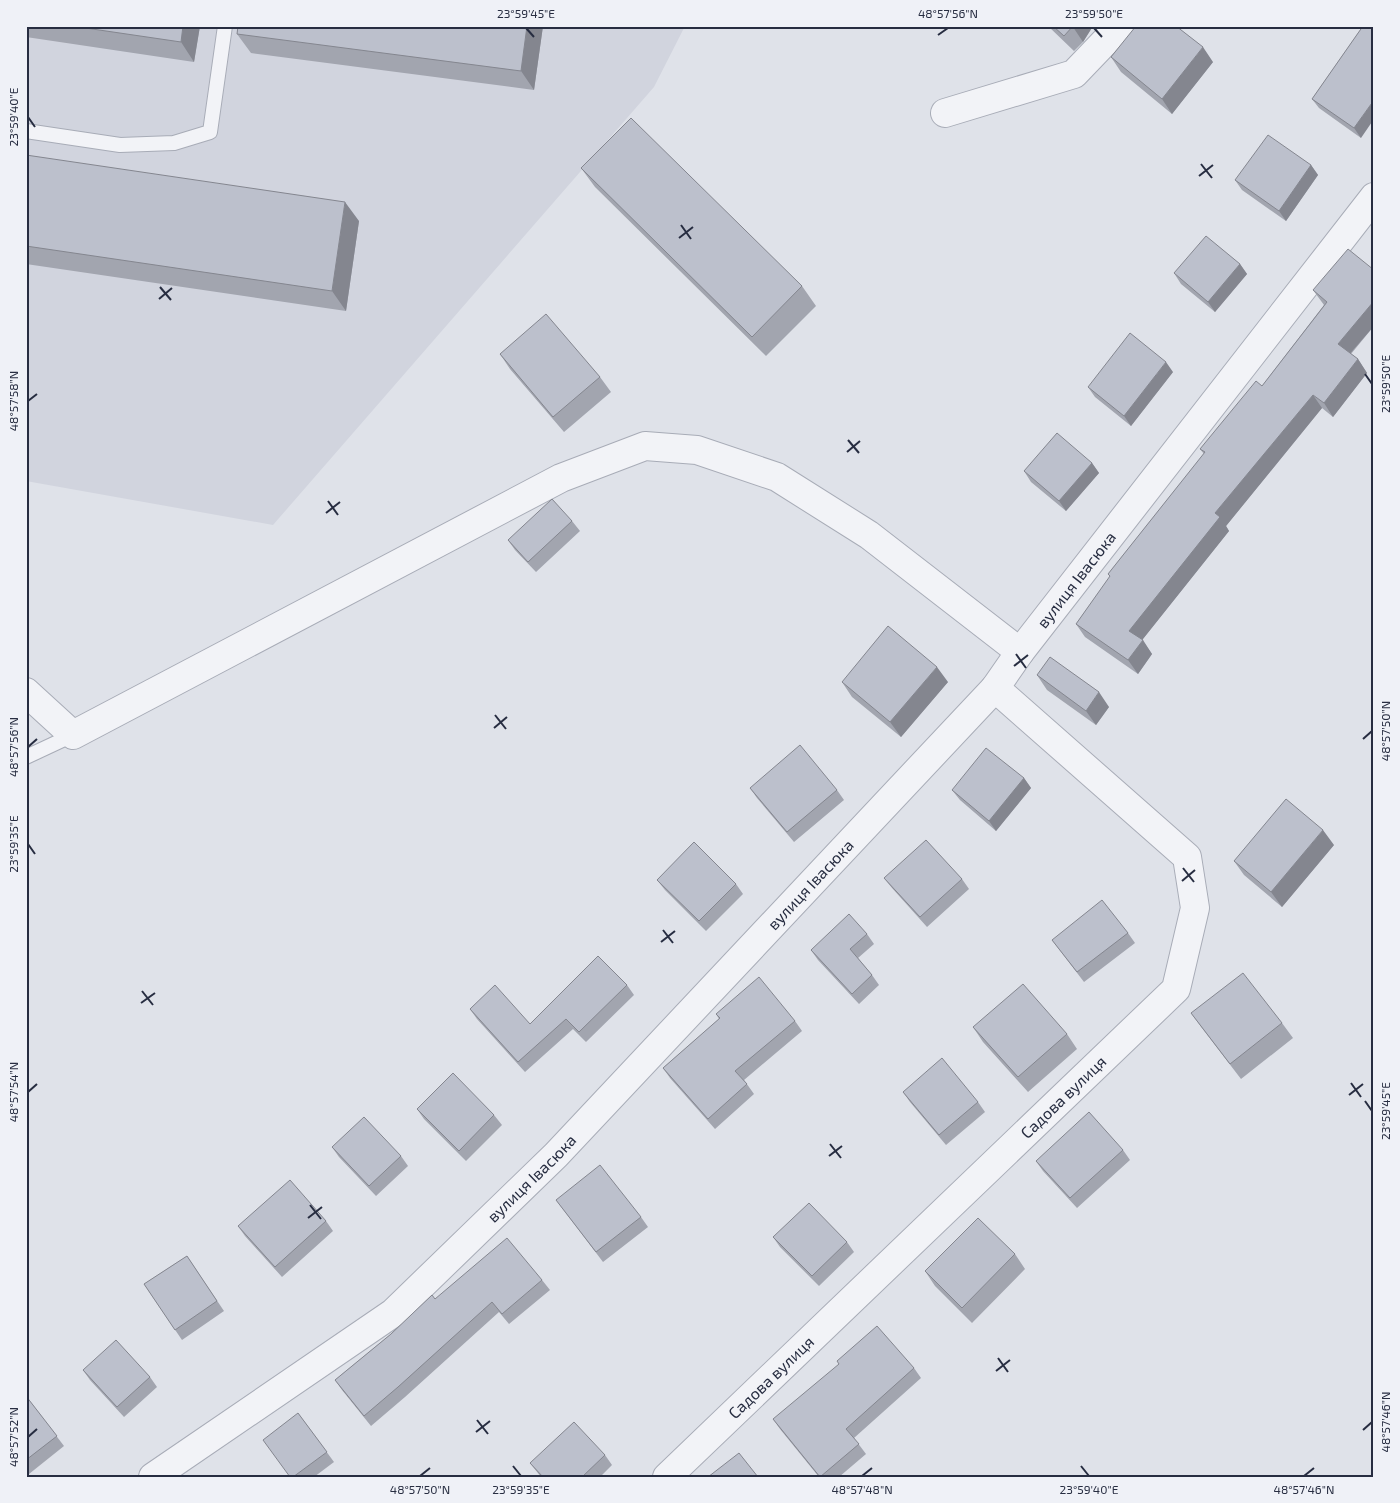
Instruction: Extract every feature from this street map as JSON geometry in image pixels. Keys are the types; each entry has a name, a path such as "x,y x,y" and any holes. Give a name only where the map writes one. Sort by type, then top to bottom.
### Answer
{"street":[{"path":"945,113 1074,74 1120,26"},
{"name":"вулиця Івасюка","path":"153,1477 393,1314 556,1155 995,688 1020,652 1374,197"},
{"path":"26,692 73,735 561,478 646,446 697,450 777,477 869,535 1020,652"},
{"name":"Садова вулиця","path":"668,1477 1176,989 1195,908 1187,857 995,688"}],"lane":[{"path":"26,131 120,145 174,143 210,132 225,26"},
{"path":"26,757 73,735"}],"shaded area":[{"path":"26,26 685,26 654,87 273,525 26,481"}],"building":[{"path":"72,26 183,26 181,42"},
{"path":"238,26 527,26 521,71 237,34"},
{"path":"1053,26 1073,26 1064,36"},
{"path":"1136,26 1176,26 1203,47 1162,99 1111,57"},
{"path":"1363,26 1374,26 1374,100 1354,128 1312,99"},
{"path":"631,118 802,286 752,337 581,168"},
{"path":"1268,135 1311,165 1279,211 1235,180"},
{"path":"26,155 345,202 332,291 26,246"},
{"path":"1206,236 1240,264 1208,302 1174,273"},
{"path":"1348,249 1374,270 1374,301 1338,344 1358,359 1324,403 1313,395 1215,513 1220,517 1129,631 1143,640 1128,660 1076,624 1110,576 1108,574 1205,452 1200,449 1256,381 1262,386 1327,302 1313,290"},
{"path":"546,314 600,377 553,417 500,354"},
{"path":"1130,333 1166,362 1124,416 1088,387"},
{"path":"1057,433 1092,463 1059,501 1024,471"},
{"path":"552,499 572,521 528,562 508,540"},
{"path":"888,626 937,667 890,722 842,682"},
{"path":"1050,657 1099,692 1086,711 1037,675"},
{"path":"800,745 837,790 787,832 750,788"},
{"path":"986,748 1024,778 989,821 952,790"},
{"path":"1286,799 1323,830 1271,892 1234,861"},
{"path":"926,840 962,879 920,917 884,878"},
{"path":"694,842 736,884 699,921 657,880"},
{"path":"1102,900 1128,933 1077,972 1052,940"},
{"path":"849,914 867,934 850,949 872,975 852,994 811,950"},
{"path":"598,956 627,985 579,1032 566,1019 518,1062 470,1009 495,985 530,1024"},
{"path":"1243,973 1282,1023 1230,1064 1191,1013"},
{"path":"759,977 795,1021 735,1071 747,1084 708,1119 663,1068 720,1018 716,1014"},
{"path":"1023,984 1067,1034 1018,1077 973,1027"},
{"path":"942,1058 978,1102 939,1135 903,1092"},
{"path":"453,1073 494,1115 459,1151 417,1109"},
{"path":"1089,1112 1123,1150 1070,1198 1036,1161"},
{"path":"364,1117 401,1156 369,1186 332,1147"},
{"path":"600,1165 641,1217 596,1252 556,1200"},
{"path":"290,1180 326,1221 275,1267 238,1226"},
{"path":"809,1203 847,1242 812,1276 773,1237"},
{"path":"978,1218 1015,1254 962,1308 925,1271"},
{"path":"507,1238 542,1280 502,1314 492,1302 364,1416 335,1380 391,1334 432,1295 435,1299"},
{"path":"187,1256 217,1301 175,1330 144,1284"},
{"path":"877,1326 914,1368 846,1429 859,1444 820,1477 773,1419 839,1364 837,1361"},
{"path":"116,1340 150,1377 117,1407 83,1370"},
{"path":"26,1396 57,1436 26,1460"},
{"path":"298,1413 327,1452 293,1477 290,1477 263,1440"},
{"path":"574,1422 605,1455 582,1477 543,1477 530,1463"},
{"path":"739,1453 758,1477 708,1477"}]}
